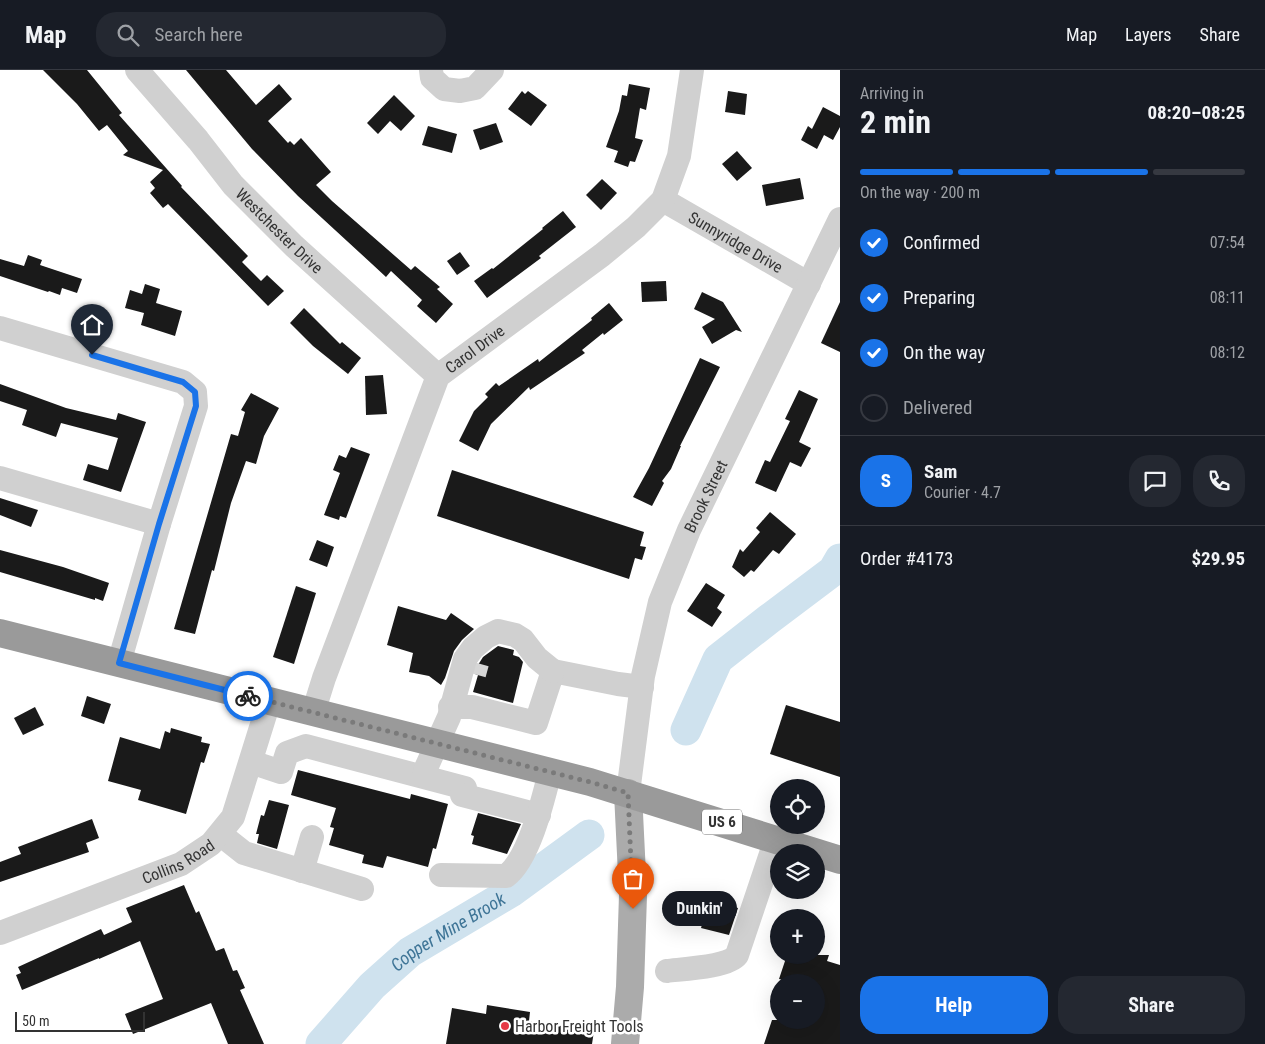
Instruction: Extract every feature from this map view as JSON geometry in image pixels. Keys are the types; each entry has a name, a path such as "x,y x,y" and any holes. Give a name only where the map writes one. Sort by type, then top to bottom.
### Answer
{"highway":[{"name":"US 6","path":"0,636 119,663 550,772 628,793 840,860"}],"main road":[{"path":"625,1044 630,987 633,895 628,793"}],"street":[{"name":"Westchester Drive","path":"137,70 198,140 233,186 294,246 438,376"},
{"path":"431,70 432,78 444,89 460,91 475,88 492,70"},
{"name":"Carol Drive","path":"313,713 324,678 438,376 602,255 636,227 663,200 679,156 692,70"},
{"name":"Sunnyridge Drive","path":"663,200 809,284"},
{"name":"Brook Street","path":"628,793 642,687 660,602 690,530 840,220"},
{"path":"0,328 183,382 195,392 196,406 159,524 119,663"},
{"path":"0,478 159,524"},
{"path":"545,664 536,723 472,707 466,688 464,659 486,636 498,631 515,635 523,640 545,664 618,684 642,687"},
{"path":"424,776 449,717 466,688 486,636"},
{"name":"Collins Road","path":"0,933 181,864 199,854 211,844 233,817 269,702"},
{"path":"344,756 353,723"},
{"path":"381,765 389,731"},
{"path":"251,762 281,772 287,753 306,746 424,776 464,792 538,815"},
{"path":"441,875 506,876 514,870 538,815 550,772"},
{"path":"220,834 244,853 362,889"},
{"path":"302,870 312,837"},
{"path":"667,971 733,960 737,955 776,839"}],"building":[{"path":"43,70 87,70 122,113 119,115 181,187 248,256 242,262 261,281 267,275 284,291 268,306 168,204 163,208 150,193 155,188 150,182 163,170 123,155 128,151 107,125 99,131 77,104"},
{"path":"186,70 226,70 256,105 279,84 292,99 268,121 288,143 290,141 294,145 301,138 331,172 316,185 332,201 411,270 415,266 440,287 437,289 453,304 436,323 417,306 422,300 391,271 386,277 298,196 252,149"},
{"path":"629,84 650,88 646,110 640,108 635,138 643,140 635,162 630,161 628,167 614,162 618,151 606,147 619,111 622,95 627,96"},
{"path":"522,91 525,94 528,91 547,105 531,126 508,109"},
{"path":"728,91 747,94 745,115 725,112"},
{"path":"394,95 415,116 401,131 390,121 378,134 367,123"},
{"path":"823,107 840,116 840,127 833,140 824,135 817,149 801,140 808,126 812,129"},
{"path":"496,123 503,142 480,150 473,130"},
{"path":"428,126 457,134 452,153 422,145"},
{"path":"737,151 752,168 737,181 722,164"},
{"path":"800,178 804,199 766,206 762,185"},
{"path":"602,179 617,193 601,210 586,195"},
{"path":"563,211 576,227 539,256 541,258 487,298 474,281 493,269"},
{"path":"460,252 470,266 457,275 447,261"},
{"path":"28,255 42,260 40,265 82,279 77,293 62,288 60,295 0,276 0,259 24,266"},
{"path":"666,281 667,301 642,302 641,282"},
{"path":"145,284 160,289 156,303 182,311 175,336 141,325 144,313 125,308 130,290 142,294"},
{"path":"702,292 723,302 742,332 736,330 712,344 702,327 715,319 694,309"},
{"path":"840,302 840,352 821,343"},
{"path":"609,303 623,320 582,350 585,353 530,390 529,387 491,424 478,451 459,441 474,411 488,397 485,394 496,383 499,386 538,359 539,362 592,320 591,318"},
{"path":"304,308 340,344 342,342 361,358 348,374 313,346 290,323"},
{"path":"700,358 720,367 680,446 671,469 662,481 664,483 652,506 633,497 649,468"},
{"path":"383,375 387,414 366,415 365,376"},
{"path":"0,384 66,408 116,420 118,413 146,422 121,492 83,480 88,464 108,470 118,438 61,423 56,437 22,425 27,410 0,401"},
{"path":"799,390 818,399 799,442 811,448 801,467 790,462 776,492 755,483 765,460 770,462 790,421 785,419"},
{"path":"251,393 279,408 264,436 256,464 246,461 231,503 214,571 212,570 195,634 174,629 231,434 238,436 245,412 241,410"},
{"path":"351,447 370,454 346,518 340,516 339,520 324,515 340,473 333,470 339,455 346,458"},
{"path":"452,470 644,532 640,546 646,547 642,560 635,558 629,579 437,516"},
{"path":"0,498 38,510 31,527 0,515"},
{"path":"770,512 796,534 779,554 773,550 754,572 751,570 744,577 732,567 740,549 743,552 760,532 756,528"},
{"path":"317,540 334,547 327,567 309,560"},
{"path":"0,550 63,567 109,583 103,601 0,572"},
{"path":"706,583 725,595 717,608 722,612 712,627 687,611"},
{"path":"296,586 316,593 294,664 273,657"},
{"path":"398,606 446,620 451,613 474,629 454,651 441,685 429,676 409,672 413,653 387,645"},
{"path":"498,646 514,650 513,655 519,657 523,662 513,703 473,692 478,675 475,674 478,665 483,657"},
{"path":"87,696 111,704 104,724 81,716"},
{"path":"786,705 840,722 840,777 770,754"},
{"path":"35,707 44,725 23,735 14,718"},
{"path":"171,728 202,737 201,742 210,744 204,763 201,762 186,814 138,800 141,790 108,781 120,737 160,749 165,731 170,733"},
{"path":"298,770 410,799 411,794 448,804 436,849 433,848 428,867 387,856 383,868 362,863 364,855 329,845 334,828 330,827 336,808 291,795"},
{"path":"269,800 289,805 277,849 257,843 259,834 256,834 261,815 264,816"},
{"path":"478,813 521,824 507,854 472,844 474,836 471,835"},
{"path":"92,819 99,838 86,843 89,852 0,882 0,862 21,854 18,847"},
{"path":"184,885 196,913 199,911 216,951 224,948 233,971 237,970 245,988 240,990 264,1044 228,1044 211,1003 133,1034 125,1014 163,999 140,941 22,990 16,975 21,973 18,967 101,929 104,935 132,922 126,908"},
{"path":"709,900 738,908 729,935 701,928"},
{"path":"825,955 829,955 827,961 840,965 840,1044 764,1044 770,1026 770,1029 825,1029 825,974 781,974 784,964 825,964"},
{"name":"Harbor Freight Tools","path":"487,1005 530,1012 529,1021 594,1031 592,1044 446,1044 452,1008 486,1014"}],"waterway":[{"name":"Copper Mine Brook","path":"686,730 718,659 833,571 840,559"},
{"name":"Copper Mine Brook","path":"321,1044 372,986 410,952 511,892 589,835"}],"tunnel":[{"path":"474,674 477,663"}],"way so far":[{"path":"248,696 628,793 633,909"}],"place":[{"name":"Dunkin'","path":"633,909"},
{"name":"Harbor Freight Tools","path":"505,1026"}],"route":[{"path":"92,355 183,382 195,392 196,406 159,524 119,663 248,696"}]}
